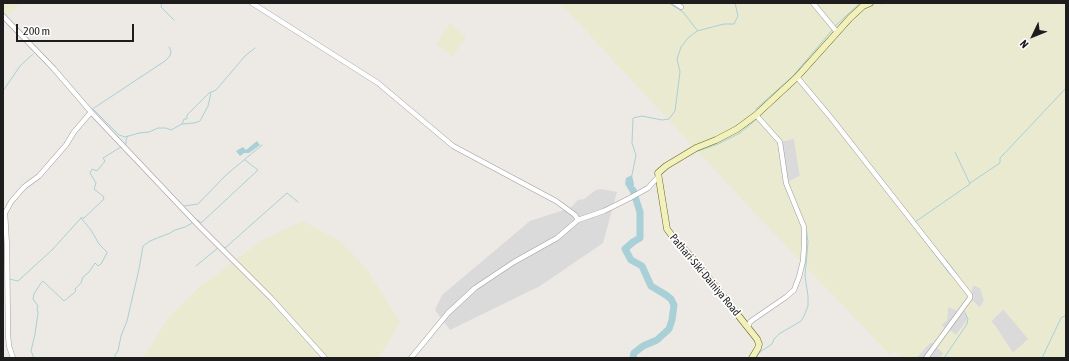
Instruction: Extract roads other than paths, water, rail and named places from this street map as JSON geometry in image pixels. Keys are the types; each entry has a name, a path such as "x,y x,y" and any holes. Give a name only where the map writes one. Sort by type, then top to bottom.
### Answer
{"main road":[{"path":"659,176 658,173 666,166 696,148 732,132 756,115 798,77 863,6 870,3"},
{"name":"Pathari-Siki-Dainiya Road","path":"659,176 667,229 758,339 758,348 752,358"}],"street":[{"path":"252,3 378,83 452,146 556,200 575,215 578,220"},
{"path":"675,3 681,7"},
{"path":"813,3 838,32"},
{"path":"3,16 54,69 91,112 271,298 325,358"},
{"path":"798,77 970,295 970,298 926,358"},
{"path":"13,358 9,346 8,335 5,213 11,202 24,187 39,176 66,145 74,132 91,112"},
{"path":"748,327 750,322 794,290 803,260 804,246 804,227 786,183 780,142 756,115"},
{"path":"411,358 448,313 475,288 514,262 557,238 578,220 604,211 648,188 659,176"}],"water":[{"path":"257,141 260,145 249,153 244,153 240,156 236,151 243,147 246,150"},
{"path":"632,175 634,184 633,190 630,192 625,184 626,178"}],"waterway":[{"path":"162,3 161,7 174,20"},
{"path":"669,3 683,12 697,30"},
{"path":"632,175 636,155 632,143 633,118 642,116 662,120 669,119 675,111 680,72 677,59 681,47 688,38 697,31 724,24 734,24 738,16 735,3"},
{"path":"835,26 860,3"},
{"path":"879,3 884,3"},
{"path":"756,109 793,76 833,29"},
{"path":"94,108 165,61 170,56 171,51 169,47"},
{"path":"209,93 216,90 245,56 255,48"},
{"path":"3,91 20,66 33,54"},
{"path":"970,183 1000,163 1000,158 1066,88"},
{"path":"182,124 184,119 187,119 187,115 209,93"},
{"path":"92,108 119,135 125,137 149,132 158,128 166,128 171,130 182,124 200,121 208,106 211,93"},
{"path":"698,151 718,144 740,133 757,119"},
{"path":"124,146 128,136"},
{"path":"184,206 198,204 226,175 262,145"},
{"path":"9,279 18,281 52,250 81,218 84,218 104,199 103,196 94,189 96,183 90,173 92,169 97,171 105,161 103,158 121,147"},
{"path":"915,222 970,184 955,152"},
{"path":"196,221 198,220 201,223 258,170 245,160"},
{"path":"633,190 640,212 640,238 625,249 631,260 642,266 651,286 671,299 674,305 669,329 657,340 643,346 634,353 633,358"},
{"path":"221,246 225,248 287,193 298,202"},
{"path":"901,210 950,274"},
{"path":"34,358 31,351 35,334 38,306 33,299 34,294 41,283 43,281 64,301 76,291 75,289 81,283 83,277 89,272 95,263 98,266 101,264 107,253 81,218"},
{"path":"115,358 127,321 143,246 150,241 194,222"},
{"path":"756,358 760,352 772,344 774,339 779,334 801,321 808,306 805,276 808,242 806,227"},
{"path":"196,266 219,247"},
{"path":"946,260 956,273"},
{"path":"944,358 967,324 968,319 964,311"},
{"path":"1042,358 1061,318 1066,315"}]}
